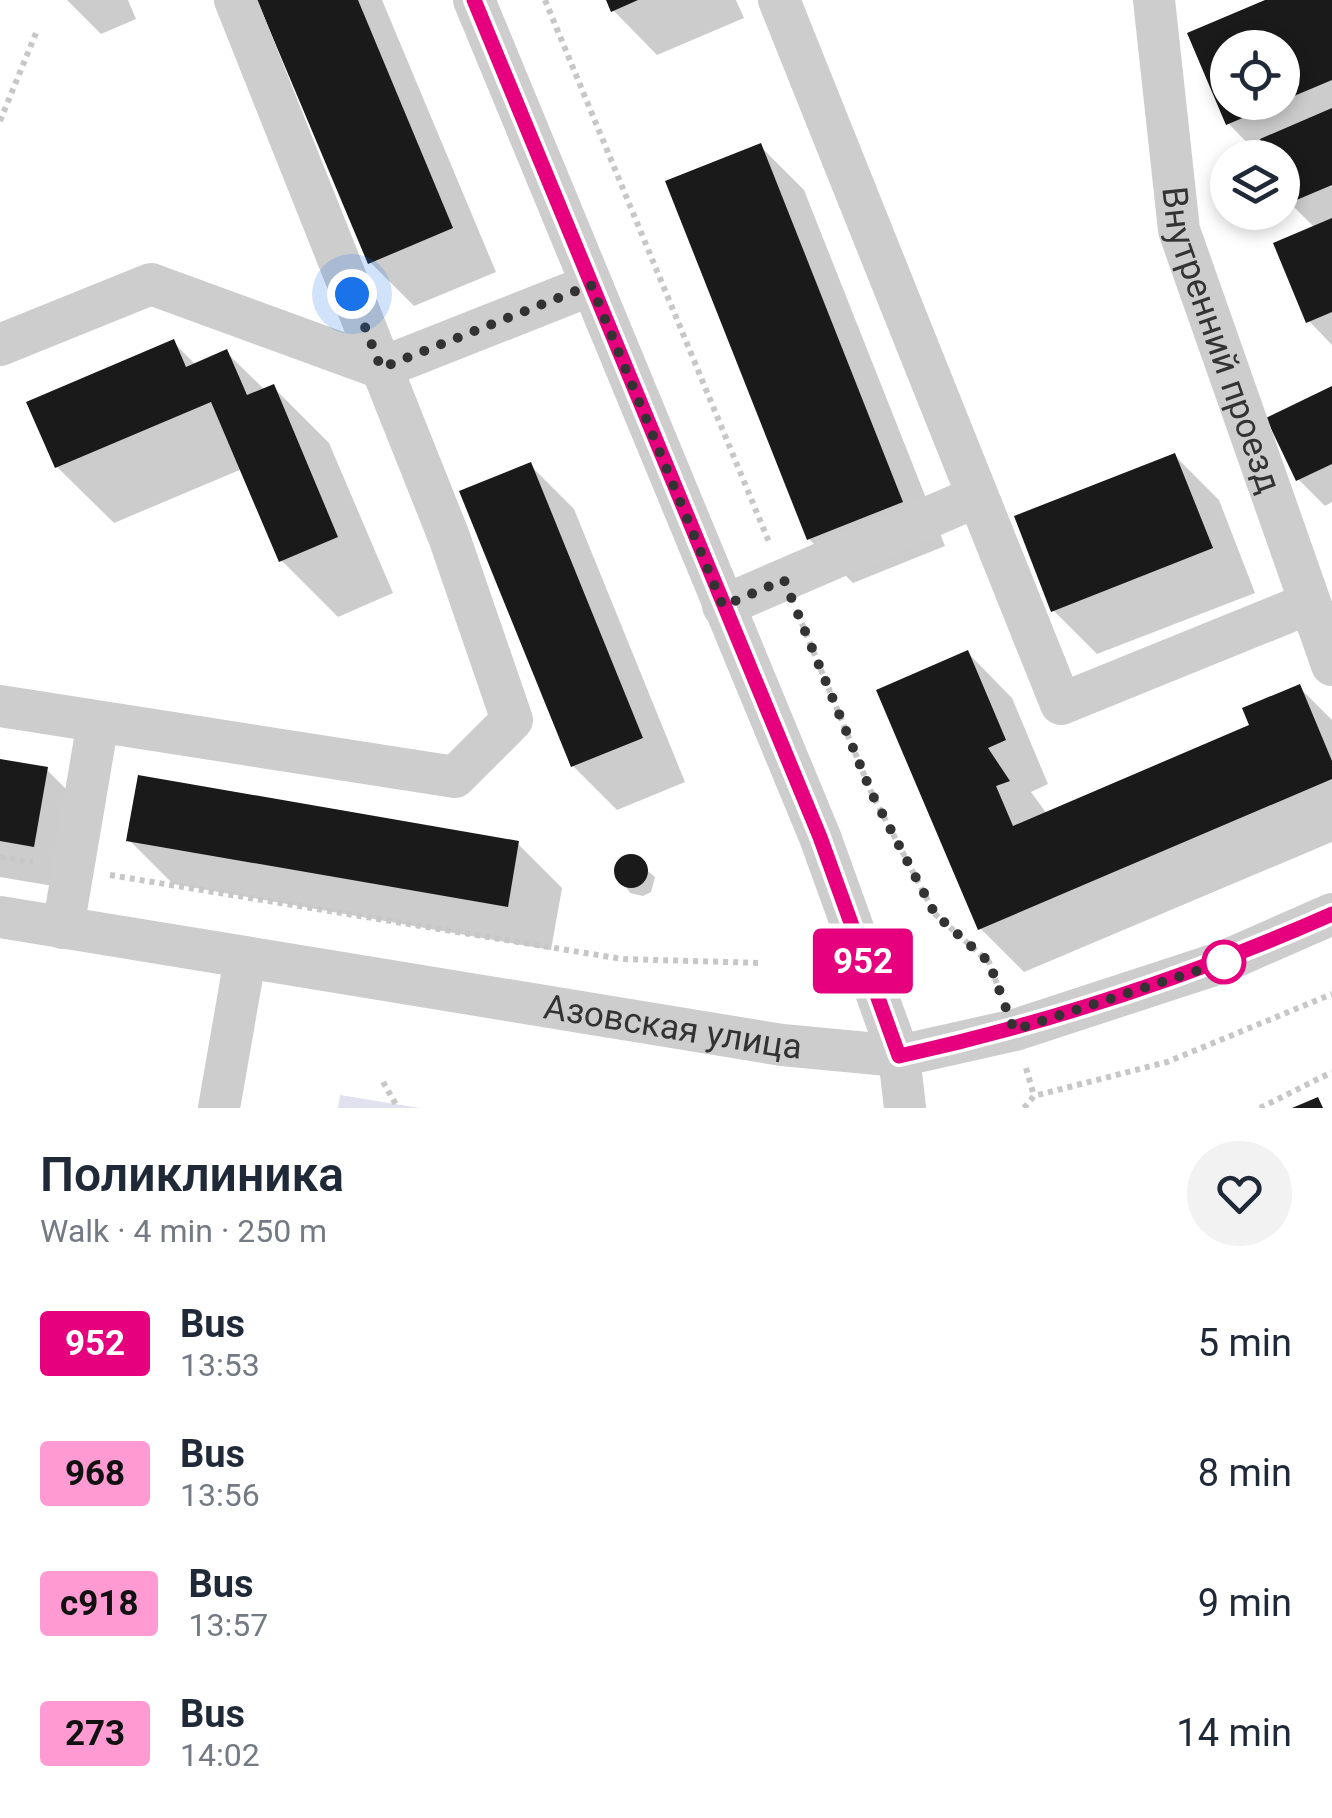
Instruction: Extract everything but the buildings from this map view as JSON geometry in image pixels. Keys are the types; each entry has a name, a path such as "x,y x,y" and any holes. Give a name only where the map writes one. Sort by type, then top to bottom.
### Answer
{"street":[{"path":"0,706 455,777 512,720 449,537 235,0"},
{"path":"474,0 820,837 899,1056 905,1108"},
{"path":"779,0 1061,704 1310,603"},
{"name":"Внутренний проезд","path":"1154,0 1178,230 1332,665"},
{"path":"0,345 151,284 381,368 591,285"},
{"path":"723,606 976,497"},
{"path":"63,928 98,722"},
{"name":"Азовская улица","path":"0,917 782,1044 899,1056 1014,1030 1223,962 1332,914"},
{"path":"219,1108 245,959"}],"path":[{"path":"545,0 872,794 935,914 989,962 1014,1030"},
{"path":"0,121 36,32"},
{"path":"0,857 622,959 762,963"},
{"path":"1024,1108 1034,1096 1167,1062 1332,994"},
{"path":"1260,1108 1332,1072"},
{"path":"382,1082 398,1108"}],"shaded area":[{"path":"340,1095 420,1108 338,1108"}],"bus line":[{"name":"952","path":"474,0 820,837 899,1056 1014,1030 1223,962 1332,914"}],"route":[{"path":"352,294 381,368 591,285 723,606 784,580 872,794 935,914 989,962 1014,1030 1224,962"}]}
